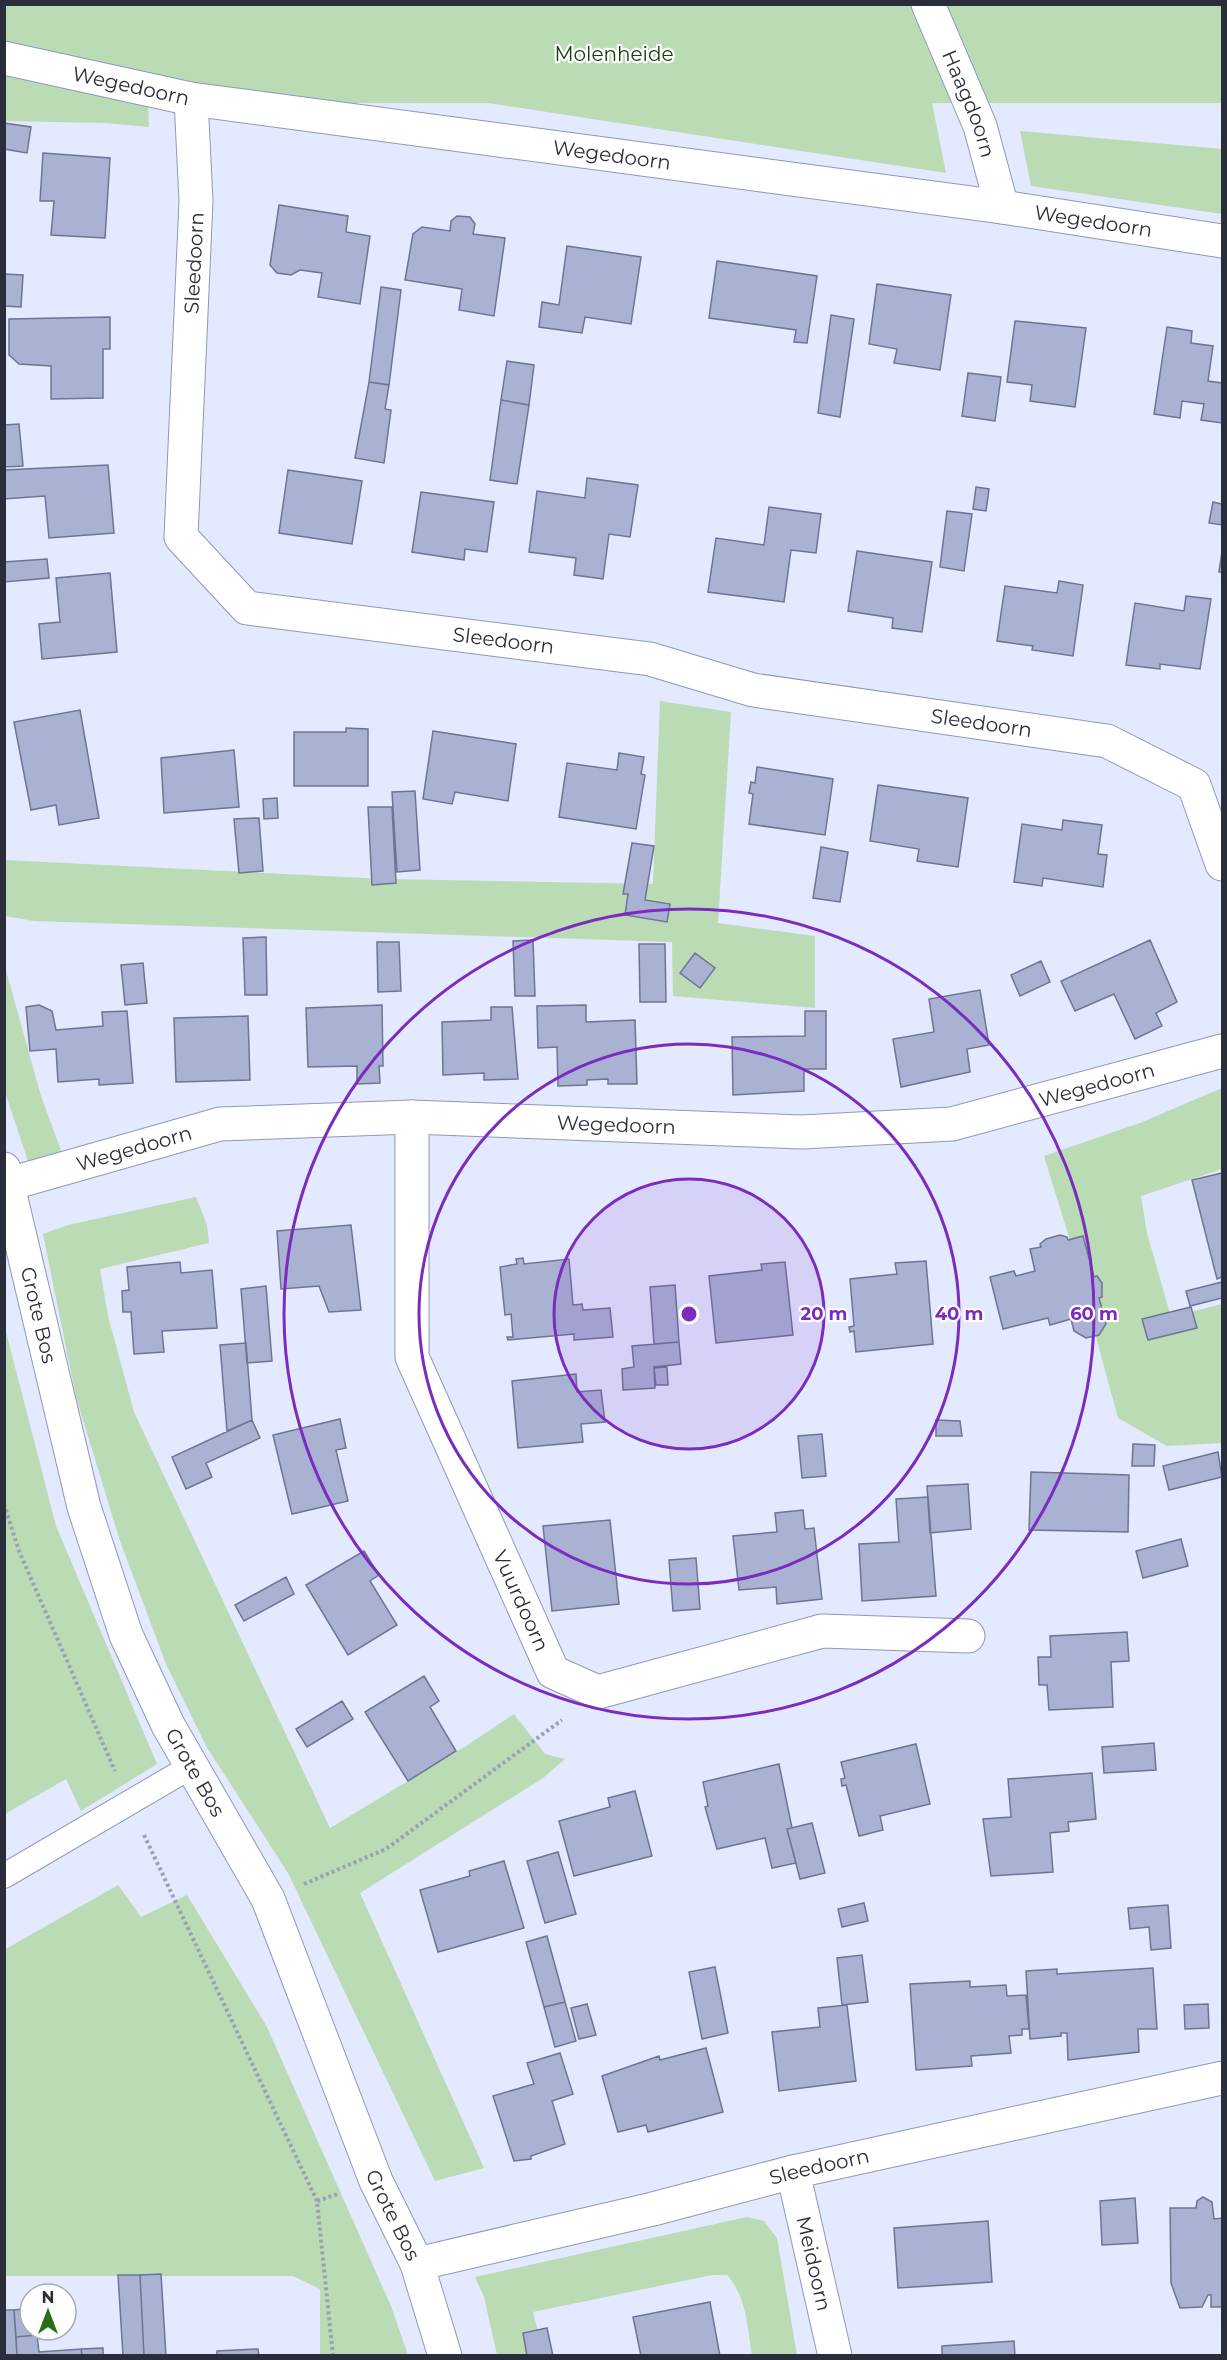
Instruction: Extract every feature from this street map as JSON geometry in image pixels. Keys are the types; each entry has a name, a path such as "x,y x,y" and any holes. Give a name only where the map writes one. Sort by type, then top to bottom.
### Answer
{"street":[{"name":"Haagdoorn","path":"928,4 980,126 1002,207"},
{"name":"Wegedoorn","path":"4,58 191,99 1002,207 1222,241"},
{"name":"Sleedoorn","path":"191,99 196,201 181,537 247,608 650,659 753,690 1107,741 1194,785 1222,864"},
{"name":"Wegedoorn","path":"7,1177 220,1124 412,1117 802,1132 952,1124 1222,1051"},
{"name":"Vuurdoorn","path":"412,1117 412,1357 553,1672 598,1692"},
{"name":"Grote Bos","path":"7,1177 84,1507 126,1635 168,1725 268,1899 376,2181 417,2265 445,2355"},
{"path":"598,1692 822,1631 968,1636"},
{"name":"Sleedoorn","path":"417,2265 653,2209 793,2172 1222,2078"},
{"name":"Meidoorn","path":"793,2172 835,2355"}],"lane":[{"path":"4,1876 192,1766"}],"path":[{"path":"4,1504 18,1551 129,1803 317,2201 333,2355"},
{"path":"268,1899 386,1849 496,1770 598,1692"},
{"path":"317,2201 376,2181"}],"green space":[{"name":"Molenheide","path":"5,5 1222,5 1222,103 932,103 946,173 488,103 148,103 149,127 106,123 5,121"},
{"path":"1020,131 1222,149 1222,214 1031,186"},
{"path":"660,701 731,712 718,923 815,936 815,1008 673,996 672,942 34,921 5,916 5,860 385,879 653,884"},
{"path":"4,963 41,1096 63,1156 32,1173 5,1092"},
{"path":"1222,1088 1222,1169 1141,1196 1147,1233 1171,1317 1222,1304 1222,1443 1167,1446 1118,1418 1068,1234 1044,1156 1140,1123"},
{"path":"196,1197 207,1225 209,1243 100,1269 108,1316 134,1412 330,1828 466,1746 514,1714 545,1754 565,1759 543,1778 360,1893 484,2168 435,2181 288,1873 206,1746 166,1664 120,1541 76,1397 43,1234 68,1225"},
{"path":"4,1324 56,1526 157,1764 81,1811 66,1779 5,1814"},
{"path":"118,1885 141,1917 187,1895 267,2027 391,2306 408,2355 320,2355 320,2289 293,2276 5,2276 4,1950"},
{"path":"747,2217 764,2221 777,2238 797,2355 752,2355 739,2293 727,2275 712,2275 533,2312 544,2355 497,2355 484,2297 475,2277"}],"building":[{"path":"4,123 31,127 27,153 4,149"},
{"path":"43,153 110,158 105,238 51,235 54,201 40,201"},
{"path":"279,205 348,216 346,232 370,236 360,304 318,297 322,273 300,270 291,275 277,273 270,265"},
{"path":"457,216 470,217 475,224 473,234 505,238 494,316 459,310 462,289 405,280 413,234 422,227 450,231 451,221"},
{"path":"567,246 641,257 631,324 585,317 582,333 539,327 542,302 559,305"},
{"path":"717,261 817,276 807,343 794,342 796,330 709,318"},
{"path":"4,274 23,275 21,307 4,306"},
{"path":"877,284 951,295 940,370 894,363 897,349 869,344"},
{"path":"381,287 401,290 389,385 369,382"},
{"path":"831,315 854,319 840,417 818,413"},
{"path":"110,317 110,349 103,349 103,398 51,399 51,366 19,364 9,355 9,319"},
{"path":"1015,321 1086,328 1075,407 1030,401 1032,385 1007,382"},
{"path":"1167,327 1192,331 1191,343 1213,346 1208,381 1222,383 1222,423 1201,420 1204,404 1182,401 1180,418 1154,414"},
{"path":"507,361 534,365 529,405 501,400"},
{"path":"968,373 1001,377 995,421 962,416"},
{"path":"369,382 389,385 385,409 391,410 384,463 355,458"},
{"path":"501,400 529,405 517,484 490,480"},
{"path":"19,424 23,466 4,467 4,425"},
{"path":"108,465 114,533 49,538 45,496 4,499 4,470"},
{"path":"288,470 362,481 352,544 279,533"},
{"path":"587,478 638,485 630,537 609,534 603,579 574,575 576,558 529,552 537,491 585,498"},
{"path":"976,487 989,489 986,511 973,509"},
{"path":"421,492 494,502 487,552 465,549 464,560 412,552"},
{"path":"1213,502 1222,504 1222,525 1209,523"},
{"path":"769,507 821,514 816,553 791,550 784,602 708,592 716,538 764,545"},
{"path":"947,511 972,514 964,571 940,567"},
{"path":"857,551 932,562 922,632 892,628 893,618 848,611"},
{"path":"1222,552 1222,572 1219,572"},
{"path":"47,559 49,578 4,582 4,562"},
{"path":"110,573 117,652 42,659 39,624 60,622 56,578"},
{"path":"1059,581 1083,585 1073,656 1032,650 1033,646 997,641 1005,586 1057,593"},
{"path":"1186,596 1211,599 1200,669 1160,664 1160,669 1126,665 1135,603 1184,611"},
{"path":"80,710 99,818 59,825 56,805 31,810 14,722"},
{"path":"346,728 368,729 368,786 294,786 294,732 346,732"},
{"path":"433,731 516,744 508,801 455,792 452,804 423,799"},
{"path":"234,750 239,807 164,813 161,758"},
{"path":"619,753 644,757 641,774 645,775 636,829 559,817 567,763 617,770"},
{"path":"757,767 833,779 825,835 749,824 753,794 749,793 751,782 755,783"},
{"path":"878,785 968,798 958,867 917,861 919,849 870,841"},
{"path":"415,791 420,870 397,872 392,792"},
{"path":"277,798 278,818 264,819 263,799"},
{"path":"368,807 392,807 396,883 372,885"},
{"path":"259,818 263,871 239,873 234,819"},
{"path":"1063,820 1102,825 1098,854 1107,855 1103,887 1043,878 1042,886 1014,882 1022,824 1062,830"},
{"path":"632,843 654,846 645,900 670,904 667,922 625,915 628,894 623,894"},
{"path":"821,847 848,852 840,902 813,898"},
{"path":"266,937 267,995 245,995 243,938"},
{"path":"533,940 535,996 515,996 513,941"},
{"path":"1150,940 1177,1002 1156,1013 1162,1026 1135,1039 1114,994 1075,1011 1061,981"},
{"path":"377,942 399,942 401,991 378,992"},
{"path":"639,944 665,944 666,1002 640,1002"},
{"path":"695,953 715,968 700,988 680,973"},
{"path":"1041,961 1050,982 1020,996 1011,975"},
{"path":"143,963 147,1003 125,1005 121,965"},
{"path":"980,990 989,1045 967,1049 970,1072 901,1087 893,1039 934,1032 929,999"},
{"path":"39,1005 52,1011 56,1030 103,1026 102,1012 127,1011 133,1083 99,1085 99,1079 58,1082 56,1049 30,1051 26,1007"},
{"path":"382,1005 383,1066 379,1066 380,1083 357,1084 357,1066 308,1067 306,1008"},
{"path":"586,1005 586,1022 635,1020 637,1084 608,1084 608,1079 587,1080 587,1085 558,1086 557,1047 538,1048 537,1006"},
{"path":"491,1007 512,1007 518,1079 484,1080 484,1073 443,1075 442,1022 491,1020"},
{"path":"805,1011 826,1011 826,1069 804,1069 804,1091 733,1095 732,1037 805,1036"},
{"path":"248,1016 250,1080 176,1082 174,1018"},
{"path":"1222,1173 1222,1277 1217,1279 1192,1180"},
{"path":"351,1225 361,1310 329,1312 319,1286 281,1289 277,1231"},
{"path":"1060,1235 1067,1237 1068,1240 1083,1236 1094,1277 1097,1276 1102,1283 1102,1297 1099,1298 1106,1324 1099,1335 1086,1338 1074,1331 1071,1319 1050,1325 1048,1318 1003,1329 990,1277 1014,1271 1016,1276 1035,1271 1030,1249 1041,1247 1040,1244 1046,1239"},
{"path":"523,1258 524,1264 569,1259 573,1305 582,1304 583,1310 610,1308 613,1337 574,1340 574,1334 508,1340 507,1337 513,1337 511,1314 505,1315 500,1267 517,1264 516,1259"},
{"path":"926,1261 933,1344 856,1352 854,1331 850,1332 849,1327 854,1326 850,1279 897,1274 895,1263"},
{"path":"180,1262 181,1273 212,1270 217,1328 162,1331 164,1352 134,1354 131,1312 123,1312 122,1291 129,1290 127,1267"},
{"path":"785,1262 793,1335 716,1343 709,1276 762,1270 761,1264"},
{"path":"1222,1282 1222,1298 1190,1306 1186,1291"},
{"path":"675,1285 679,1342 654,1344 650,1287"},
{"path":"266,1286 272,1361 247,1363 241,1289"},
{"path":"1191,1307 1197,1328 1148,1340 1142,1319"},
{"path":"679,1342 681,1364 654,1367 655,1388 623,1390 622,1369 634,1367 632,1346"},
{"path":"246,1343 252,1420 227,1431 220,1345"},
{"path":"667,1367 668,1385 656,1385 654,1368"},
{"path":"576,1374 577,1392 601,1390 605,1422 581,1424 583,1442 518,1448 512,1381"},
{"path":"340,1419 346,1448 336,1450 348,1501 292,1514 273,1435"},
{"path":"252,1420 260,1438 206,1463 212,1477 186,1489 172,1457"},
{"path":"936,1420 960,1421 962,1436 936,1436"},
{"path":"822,1434 826,1476 802,1478 798,1436"},
{"path":"1133,1444 1155,1445 1154,1466 1132,1466"},
{"path":"1218,1452 1222,1477 1169,1490 1163,1466"},
{"path":"1031,1472 1129,1475 1128,1532 1029,1530"},
{"path":"968,1484 971,1529 930,1533 927,1486"},
{"path":"928,1497 936,1596 862,1601 859,1544 899,1542 896,1499"},
{"path":"803,1510 805,1529 814,1528 822,1599 777,1604 776,1587 739,1590 733,1536 777,1532 775,1513"},
{"path":"610,1520 619,1604 552,1611 543,1526"},
{"path":"1181,1539 1188,1566 1143,1578 1136,1551"},
{"path":"364,1551 379,1575 370,1581 397,1625 348,1655 306,1585"},
{"path":"696,1558 700,1609 673,1611 669,1560"},
{"path":"286,1577 294,1594 244,1621 235,1605"},
{"path":"1127,1632 1129,1661 1111,1662 1113,1707 1049,1710 1047,1685 1039,1685 1038,1657 1051,1657 1050,1636"},
{"path":"424,1676 439,1701 430,1707 456,1751 408,1781 365,1712"},
{"path":"342,1701 353,1719 307,1747 296,1729"},
{"path":"1154,1743 1156,1770 1104,1773 1102,1747"},
{"path":"916,1744 930,1804 880,1816 883,1830 859,1836 846,1785 842,1786 841,1779 845,1778 841,1762"},
{"path":"779,1764 792,1828 787,1829 796,1863 772,1868 765,1838 717,1849 705,1807 708,1806 703,1782"},
{"path":"1092,1773 1096,1819 1068,1822 1069,1831 1050,1833 1053,1872 991,1876 983,1819 1011,1817 1008,1779"},
{"path":"635,1791 652,1856 574,1876 559,1821 610,1807 608,1798"},
{"path":"812,1823 825,1873 800,1879 787,1829"},
{"path":"558,1852 576,1914 545,1923 527,1861"},
{"path":"504,1861 524,1928 438,1952 420,1890 470,1876 469,1871"},
{"path":"864,1903 868,1921 842,1927 838,1909"},
{"path":"1168,1905 1171,1948 1151,1950 1149,1927 1130,1929 1128,1908"},
{"path":"547,1936 565,2002 544,2007 526,1942"},
{"path":"862,1955 868,2002 842,2005 837,1958"},
{"path":"715,1967 728,2033 702,2039 689,1972"},
{"path":"1153,1968 1157,2029 1138,2029 1139,2052 1068,2060 1067,2033 1061,2033 1061,2036 1030,2039 1026,1971 1057,1969 1057,1974"},
{"path":"970,1981 970,1987 1006,1985 1007,1996 1026,1995 1029,2029 1022,2029 1022,2035 1009,2036 1011,2053 971,2056 972,2066 916,2070 910,1984"},
{"path":"565,2002 576,2041 555,2047 544,2007"},
{"path":"587,2004 596,2035 579,2039 571,2008"},
{"path":"1208,2004 1209,2028 1185,2029 1184,2005"},
{"path":"847,2005 856,2081 779,2091 772,2032 820,2027 818,2008"},
{"path":"706,2048 723,2112 648,2132 646,2125 618,2132 602,2076 659,2056 660,2060"},
{"path":"560,2053 573,2094 552,2101 565,2144 531,2156 531,2159 514,2161 493,2096 534,2084 527,2063"},
{"path":"1203,2197 1212,2202 1214,2219 1222,2218 1222,2307 1211,2307 1211,2295 1208,2295 1202,2307 1180,2308 1171,2283 1170,2208 1196,2208 1197,2201"},
{"path":"1135,2198 1138,2243 1102,2245 1100,2201"},
{"path":"988,2221 992,2282 898,2288 894,2228"},
{"path":"161,2274 166,2356 144,2356 140,2275"},
{"path":"118,2275 140,2275 144,2356 123,2356"},
{"path":"710,2302 720,2356 641,2356 633,2317"},
{"path":"4,2310 14,2310 17,2356 4,2356"},
{"path":"14,2310 18,2310 18,2337 16,2337"},
{"path":"547,2328 553,2356 527,2356 523,2333"},
{"path":"16,2337 18,2337 18,2342 38,2342 39,2352 81,2349 82,2356 17,2356"},
{"path":"1014,2341 1015,2356 942,2356 942,2346"},
{"path":"103,2348 103,2356 82,2356 81,2349"},
{"path":"258,2349 259,2356 217,2356 217,2351"}]}
